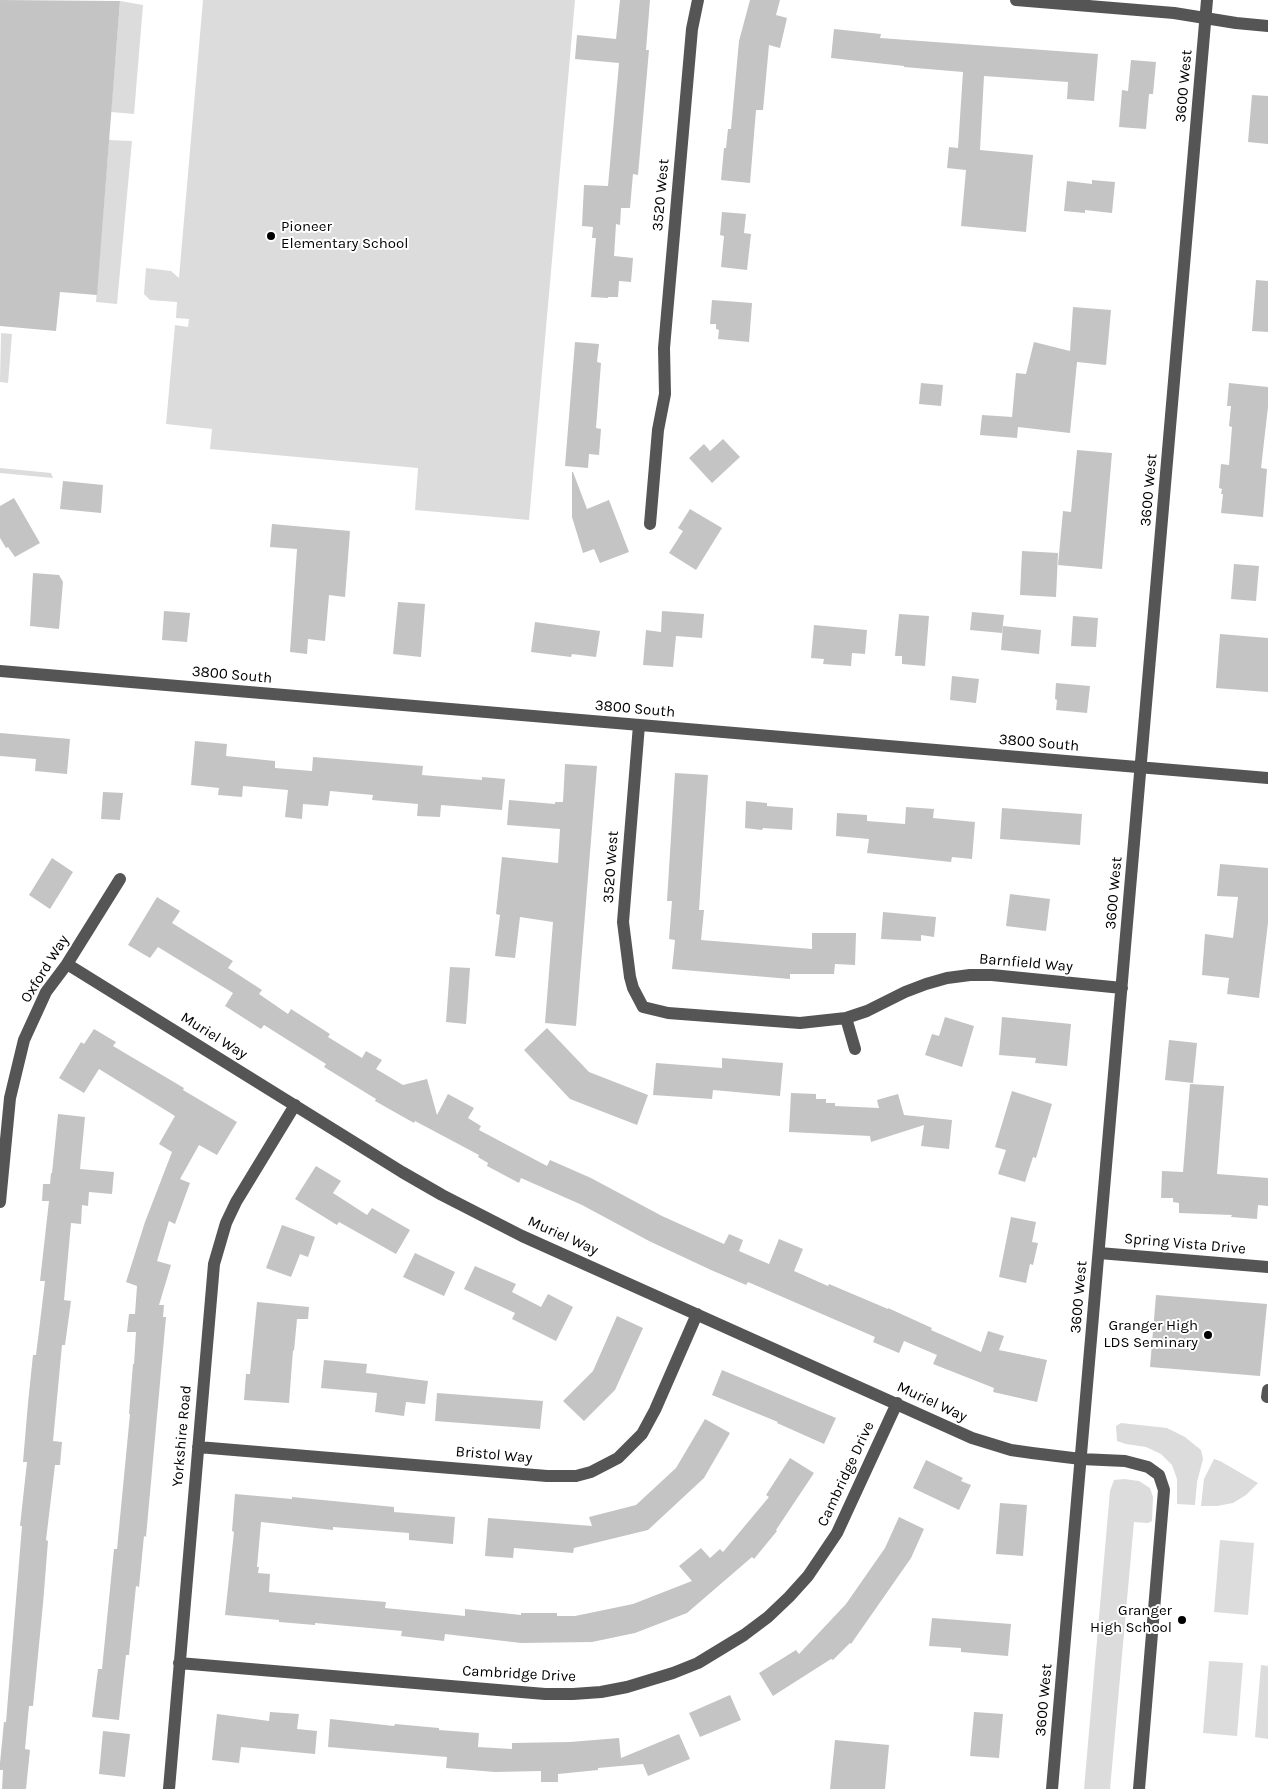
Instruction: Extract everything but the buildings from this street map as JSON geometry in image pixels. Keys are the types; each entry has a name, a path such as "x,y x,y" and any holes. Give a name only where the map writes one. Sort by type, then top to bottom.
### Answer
{"street":[{"name":"3520 West","path":"650,524 658,430 665,394 664,348 692,29 698,0"},
{"path":"1016,0 1174,13 1206,19 1268,26"},
{"name":"3600 West","path":"1052,1789 1207,0"},
{"name":"3800 South","path":"0,671 1268,778"},
{"name":"3520 West","path":"639,725 623,922 630,977 633,988 643,1007"},
{"name":"Oxford Way","path":"0,1202 10,1098 19,1058 31,1022 46,992 67,964 120,879"},
{"name":"Muriel Way","path":"67,964 402,1172 522,1236 972,1438 991,1445 1032,1454 1125,1461 1148,1467 1159,1475 1164,1490 1139,1789"},
{"name":"Barnfield Way","path":"643,1007 668,1013 785,1023 816,1022 846,1018 867,1011 926,984 947,978 970,975 1122,988"},
{"path":"846,1018 855,1049"},
{"name":"Yorkshire Road","path":"168,1789 212,1285 219,1243 236,1202 295,1105"},
{"name":"Spring Vista Drive","path":"1099,1253 1268,1267"},
{"name":"Bristol Way","path":"198,1447 547,1476 576,1476 591,1472 618,1458 642,1434 652,1416 697,1314"},
{"name":"Cambridge Drive","path":"179,1663 546,1694 601,1692 627,1687 674,1673 698,1662 744,1635 768,1617 808,1576 837,1533 897,1403"}],"shaded area":[{"name":"Pioneer Elementary School","path":"203,0 575,0 529,520 415,510 418,468 210,449 212,429 166,424 175,325 188,327 189,319 176,318 177,302 150,300 144,294 146,268 171,271 179,278"},
{"path":"120,1 143,5 134,114 111,112"},
{"path":"109,140 132,141 117,304 96,302"},
{"path":"1,333 12,334 8,383 0,382"},
{"path":"0,468 51,473 53,478 0,473"},
{"path":"1121,1423 1167,1428 1185,1437 1201,1450 1203,1459 1197,1482 1195,1505 1177,1504 1177,1479 1172,1465 1161,1454 1146,1447 1117,1441 1116,1426"},
{"path":"1214,1459 1258,1483 1246,1495 1233,1503 1201,1506 1204,1479"},
{"path":"1114,1480 1139,1481 1150,1488 1153,1497 1152,1521 1148,1523 1134,1522 1110,1789 1084,1789 1110,1491"},
{"path":"1220,1540 1254,1543 1248,1615 1214,1612"},
{"path":"1209,1661 1243,1663 1237,1736 1203,1733"},
{"path":"1261,1665 1268,1666 1268,1739 1255,1737"}],"place":[{"name":"Pioneer Elementary School","path":"271,236"},
{"name":"Granger High LDS Seminary","path":"1208,1335"},
{"name":"Granger High School","path":"1182,1620"}]}
